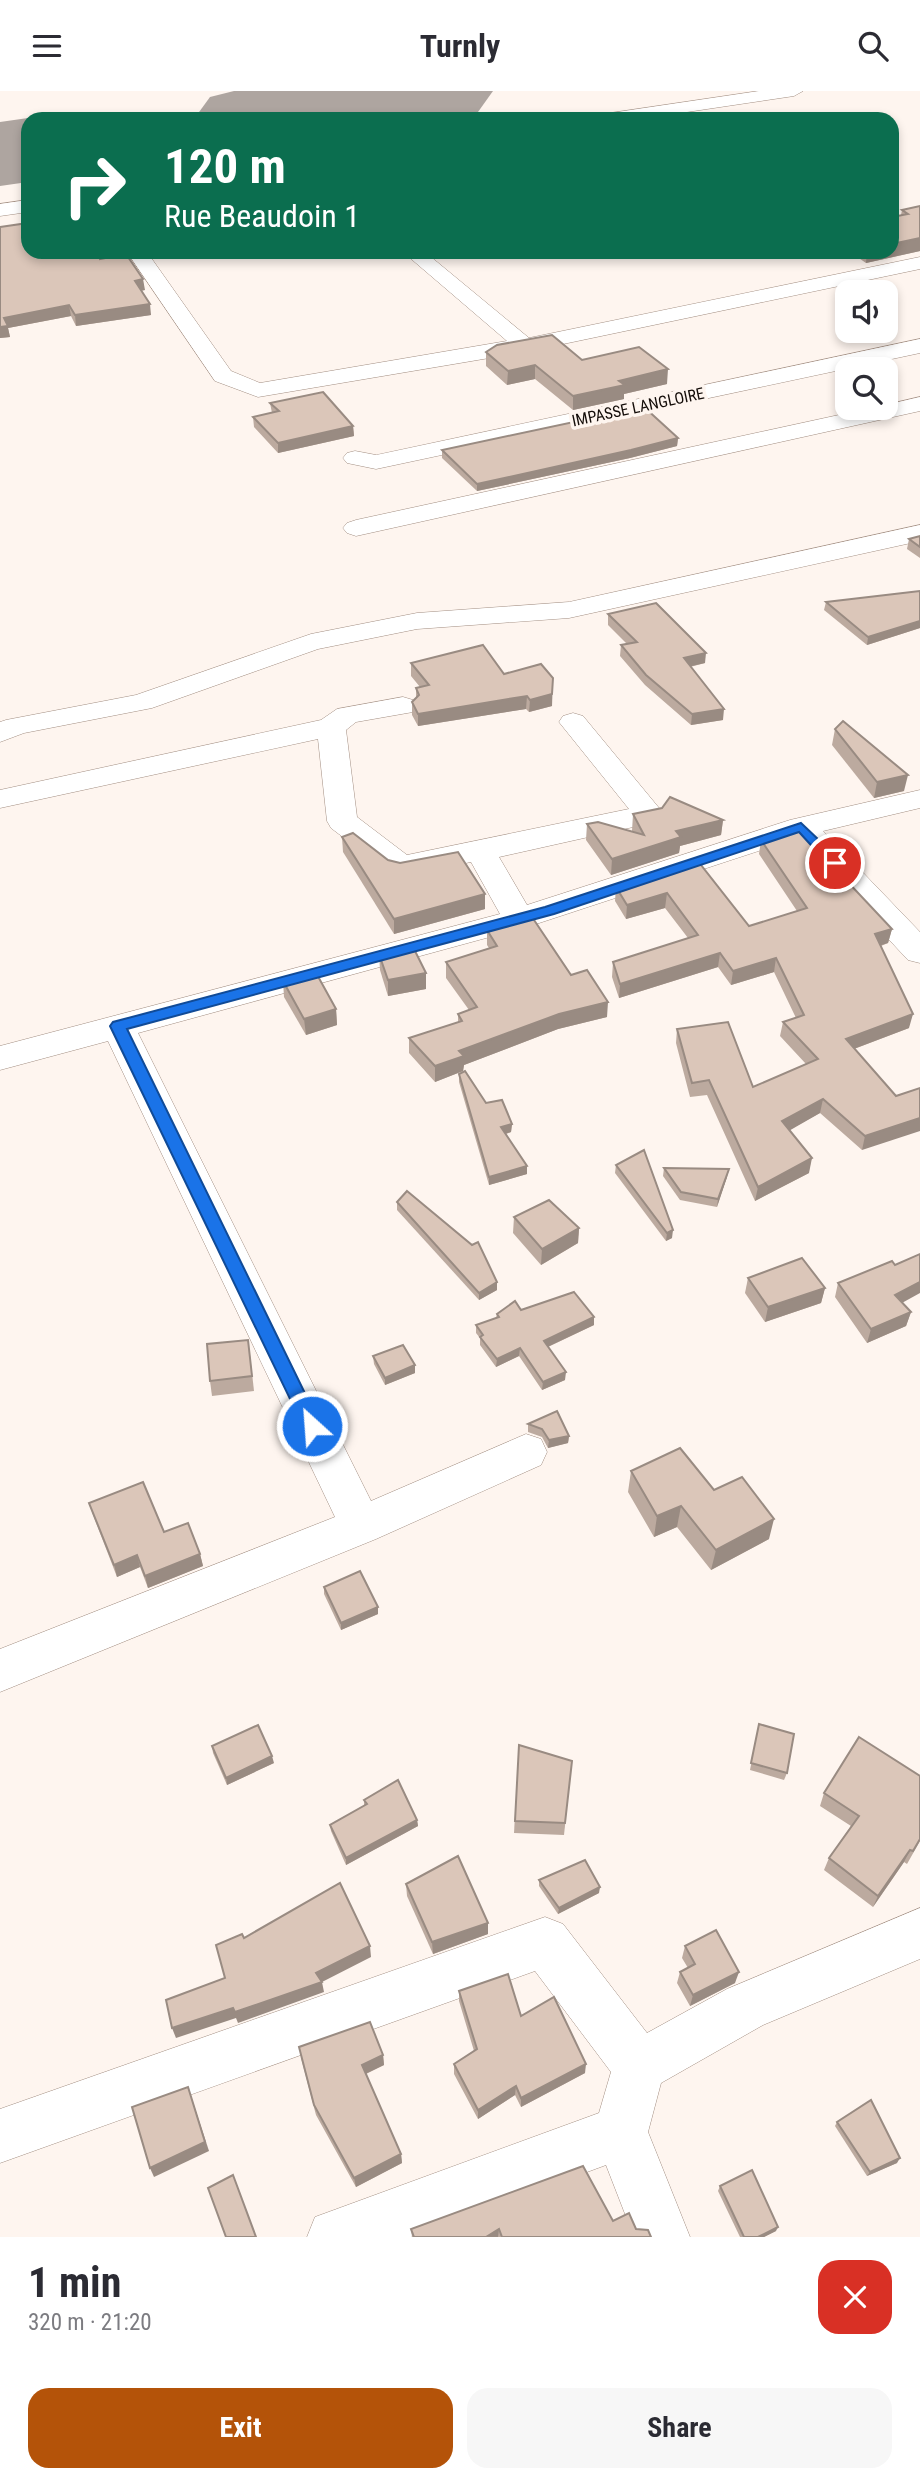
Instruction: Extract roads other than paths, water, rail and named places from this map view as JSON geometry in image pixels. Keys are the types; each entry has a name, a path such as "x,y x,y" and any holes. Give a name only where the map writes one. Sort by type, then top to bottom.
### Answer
{"street":[{"path":"652,112 794,91"},
{"path":"0,210 21,207"},
{"path":"141,259 223,376 258,390 525,345 920,263"},
{"path":"421,259 525,345"},
{"name":"IMPASSE LANGLOIRE","path":"355,457 376,462 920,347"},
{"path":"356,528 920,404"},
{"path":"0,733 16,726 142,702 312,642 418,621 569,610 920,533"},
{"path":"0,799 331,727 347,715 403,706"},
{"path":"331,727 342,821 401,866 649,814 573,722"},
{"path":"0,1058 519,919 801,827 920,799"},
{"path":"801,827 920,952"},
{"path":"480,851 519,919"},
{"path":"118,1026 361,1526"},
{"path":"0,1671 361,1526 526,1452"},
{"path":"662,2237 621,2132 639,2066 745,2007 920,1933"},
{"path":"0,2136 545,1942 639,2066"},
{"path":"335,2237 621,2132"}]}
